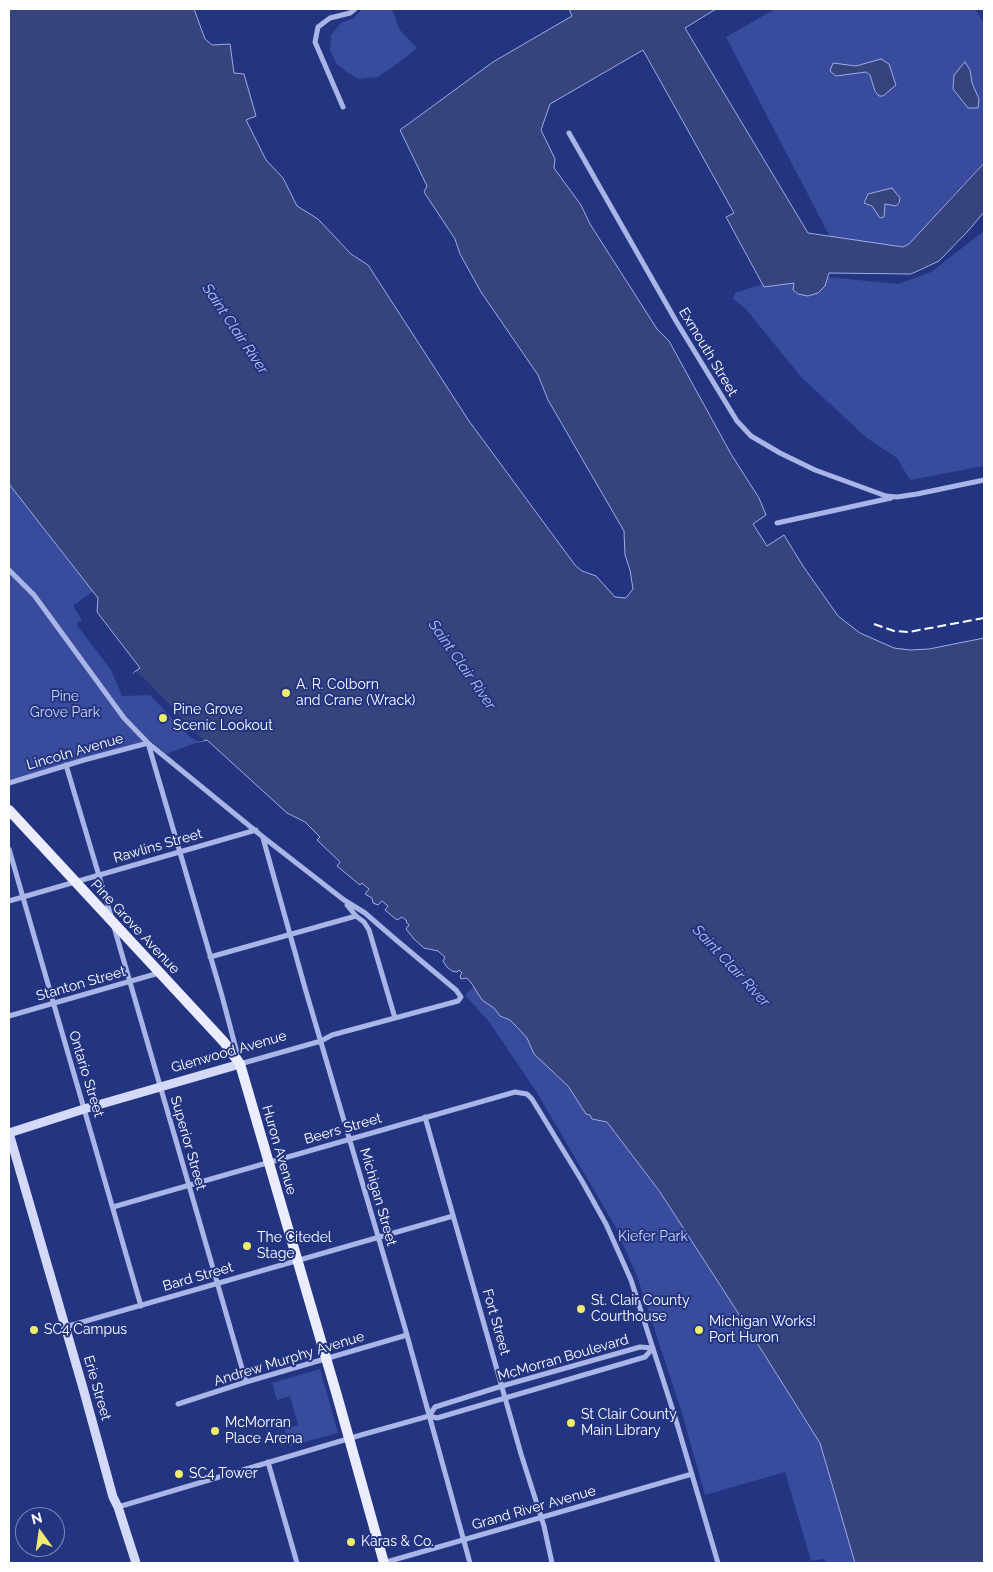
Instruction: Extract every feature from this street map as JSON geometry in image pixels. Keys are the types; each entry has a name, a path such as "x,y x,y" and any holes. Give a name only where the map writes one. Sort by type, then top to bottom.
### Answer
{"main road":[{"name":"Pine Grove Avenue","path":"9,810 224,1042 240,1064"},
{"name":"Huron Avenue","path":"240,1064 384,1563"}],"street":[{"path":"343,107 315,42 318,26 330,18 355,9"},
{"name":"Exmouth Street","path":"569,133 676,321 741,427 756,440 815,470 880,494 892,497 903,496"},
{"name":"Exmouth Street","path":"777,523 984,480"},
{"path":"9,570 34,594 124,718 148,744 344,900 356,916 364,922 369,930 395,1018"},
{"name":"Lincoln Avenue","path":"9,783 66,765 148,744"},
{"name":"Huron Avenue","path":"148,744 240,1064"},
{"name":"Superior Street","path":"66,765 246,1382"},
{"name":"Rawlins Street","path":"9,902 256,830"},
{"name":"Michigan Street","path":"263,836 407,1335 470,1563"},
{"name":"Ontario Street","path":"9,849 141,1306"},
{"name":"Glenwood Avenue","path":"9,1133 160,1086 321,1041 332,1035 458,1001 461,997 456,990 365,913 344,900"},
{"path":"210,957 356,916"},
{"name":"Stanton Street","path":"9,1016 160,972"},
{"name":"Beers Street","path":"113,1207 425,1117 515,1092 522,1093 532,1099 606,1224 631,1280 653,1348"},
{"name":"Fort Street","path":"425,1117 505,1398 544,1526 552,1563"},
{"name":"Erie Street","path":"9,1133 113,1497 136,1563"},
{"name":"Bard Street","path":"64,1327 453,1216"},
{"name":"Andrew Murphy Avenue","path":"178,1404 407,1335"},
{"name":"McMorran Boulevard","path":"429,1416 435,1407 502,1386 640,1347 653,1348"},
{"path":"653,1348 676,1417 718,1563"},
{"name":"McMorran Boulevard","path":"118,1507 349,1438 429,1416 437,1418 645,1357 653,1348"},
{"path":"268,1462 297,1563"},
{"name":"Grand River Avenue","path":"384,1563 692,1474"}],"green space":[{"path":"362,9 392,9 399,29 417,48 378,77 359,79 336,63 330,50 331,35 341,23 354,18"},
{"path":"775,9 975,9 984,23 984,162 917,238 909,244 903,247 830,237 726,37"},
{"path":"984,231 984,466 910,480 897,458 867,438 802,378 745,308 733,299 735,293 756,286 817,276 898,284 931,272"},
{"name":"Pine Grove Park","path":"9,484 93,591 73,606 82,620 76,624 111,670 122,696 152,695 198,742 166,754 150,740 9,780"},
{"name":"Kiefer Park","path":"474,986 482,1000 494,1008 500,1016 510,1020 527,1038 534,1054 568,1086 586,1114 590,1115 592,1119 607,1122 660,1192 820,1443 855,1563 829,1563 824,1559 811,1561 785,1472 705,1495 681,1410 637,1276 615,1226 536,1091 490,1023 465,995"},
{"path":"320,1369 338,1433 290,1446 285,1429 298,1425 290,1396 277,1400 272,1383"}],"water":[{"name":"Saint Clair River","path":"9,9 194,9 205,39 212,45 230,44 234,73 244,74 256,116 246,120 266,160 283,178 297,206 318,219 351,254 368,265 469,421 575,565 582,571 596,576 615,597 626,598 633,589 625,555 624,531 548,400 538,375 481,292 460,254 455,239 424,192 427,186 400,130 493,62 572,16 569,9 716,9 685,28 808,233 903,247 909,244 984,163 984,212 939,261 911,274 829,273 825,286 818,293 808,296 798,294 793,290 794,283 764,287 726,217 734,213 643,50 550,104 541,130 555,159 554,168 581,205 590,224 657,329 669,341 731,454 759,498 766,515 753,524 767,546 784,535 838,616 860,633 894,648 910,650 929,649 984,638 984,1563 855,1563 820,1443 660,1192 607,1122 592,1119 590,1115 586,1114 568,1086 534,1054 527,1038 517,1027 510,1020 500,1016 494,1008 482,1000 467,978 461,979 462,973 459,970 457,972 452,971 447,967 443,961 445,957 438,951 424,948 414,939 406,929 409,925 407,921 402,917 397,920 385,910 388,906 382,901 378,905 373,903 372,898 365,894 369,889 362,883 360,885 337,866 340,862 317,840 320,837 305,822 287,813 207,740 198,742 189,733 133,673 140,668 97,612 98,598 9,484"},
{"path":"881,59 889,64 896,85 883,96 879,96 875,91 870,75 866,72 836,76 830,71 833,63 856,66"},
{"path":"965,62 970,70 972,83 979,99 978,108 968,108 953,89 954,75"},
{"path":"892,188 900,198 899,203 896,206 885,204 884,217 880,218 872,206 864,203 868,194"}],"pier":[{"path":"135,672 144,678 204,741 198,742 188,735 147,692 134,675 133,673"}],"railway":[{"path":"874,624 894,631 909,632 984,618"}],"place":[{"name":"A. R. Colborn and Crane (Wrack)","path":"286,693"},
{"name":"Pine Grove Scenic Lookout","path":"163,718"},
{"name":"The Citedel Stage","path":"247,1246"},
{"name":"St. Clair County Courthouse","path":"581,1309"},
{"name":"SC4 Campus","path":"34,1330"},
{"name":"Michigan Works! Port Huron","path":"699,1330"},
{"name":"St Clair County Main Library","path":"571,1423"},
{"name":"McMorran Place Arena","path":"215,1431"},
{"name":"SC4 Tower","path":"179,1474"},
{"name":"Karas & Co.","path":"351,1542"}]}
